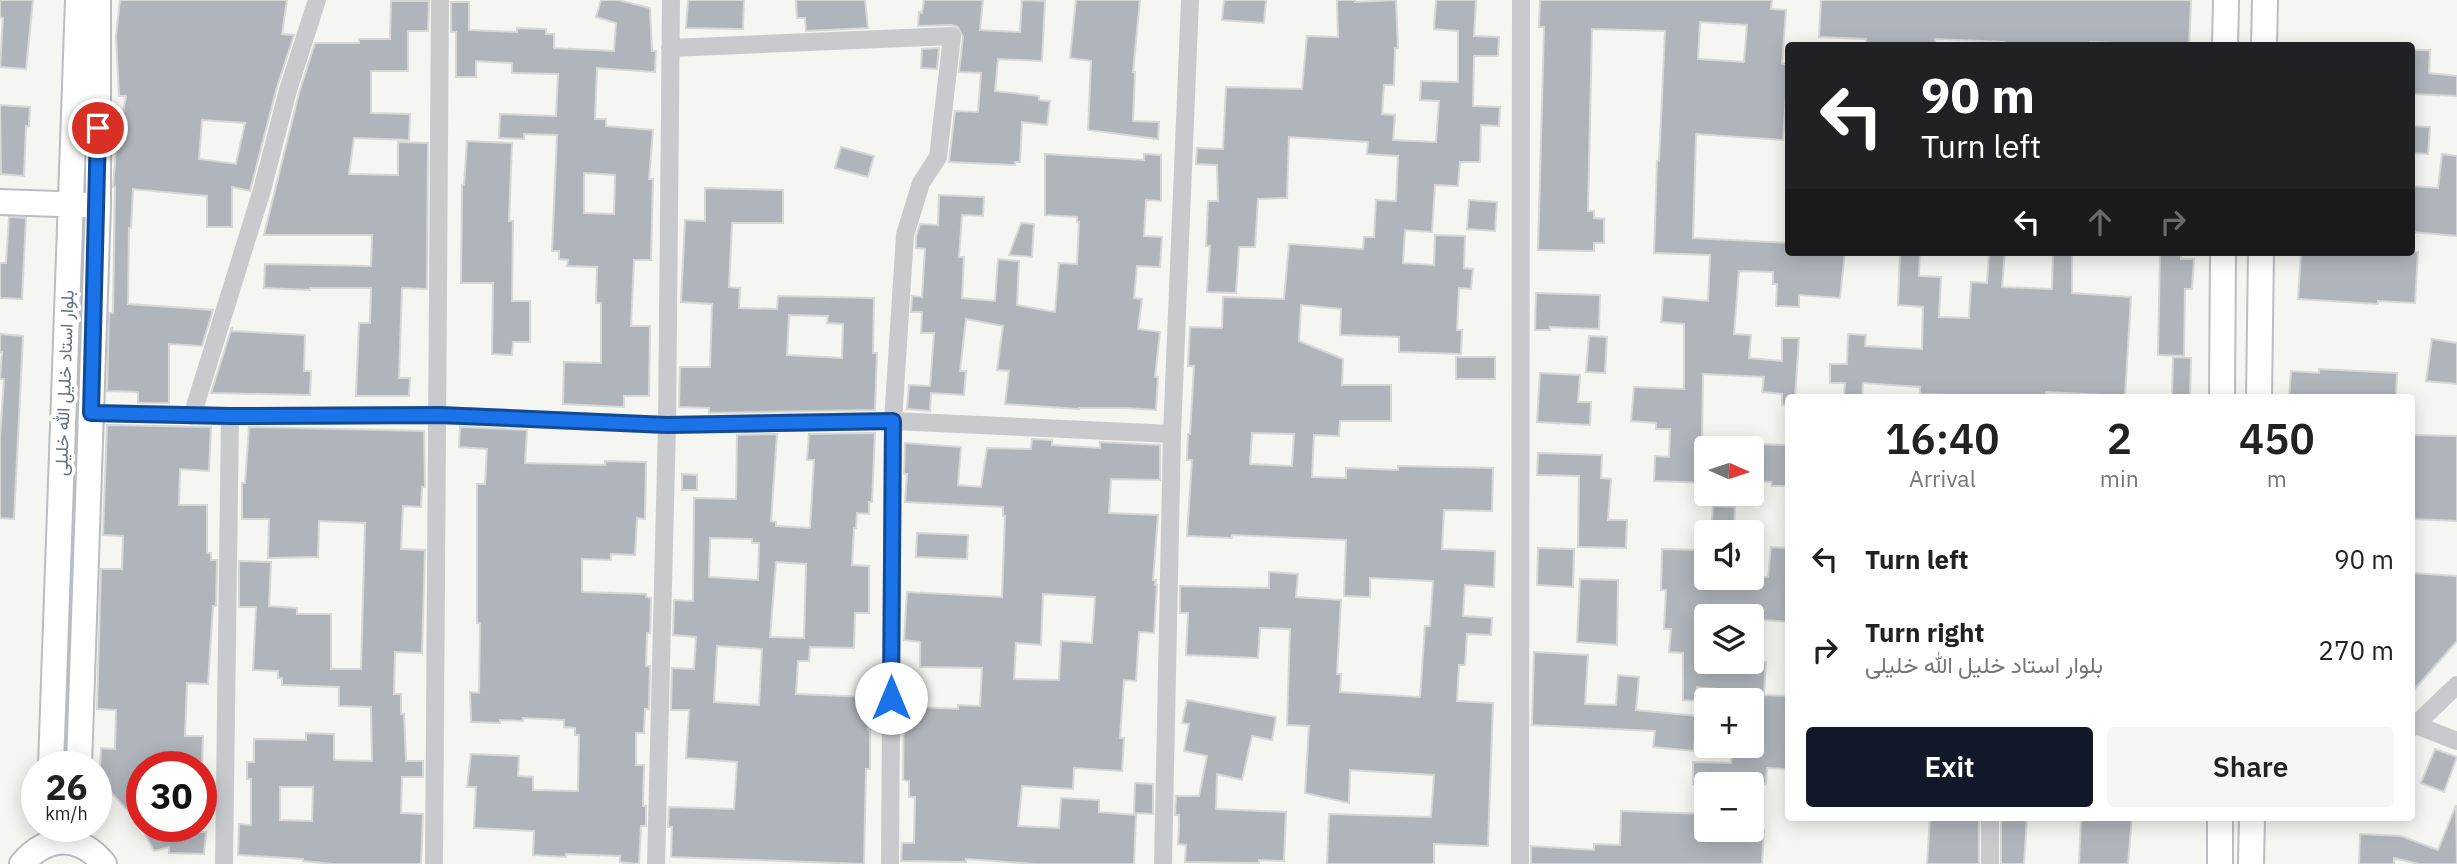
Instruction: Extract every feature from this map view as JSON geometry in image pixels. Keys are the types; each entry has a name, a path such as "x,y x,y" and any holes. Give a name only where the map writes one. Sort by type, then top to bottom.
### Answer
{"main road":[{"name":"بلوار استاد خلیل الله خلیلی","path":"52,751 78,0"},
{"name":"بلوار استاد خلیل الله خلیلی","path":"80,751 98,205 98,0"},
{"path":"2225,42 2226,0"},
{"path":"2264,42 2265,0"},
{"path":"0,202 98,205"},
{"path":"2222,394 2223,256"},
{"path":"2259,394 2261,256"},
{"path":"2220,821 2220,864"},
{"path":"2251,864 2252,821"},
{"path":"22,864 42,842"},
{"path":"84,842 104,864"}],"street":[{"path":"192,416 317,0"},
{"path":"434,864 440,0"},
{"path":"656,864 667,425 671,0"},
{"path":"1163,864 1172,434 1190,0"},
{"path":"1520,864 1521,0"},
{"path":"670,48 952,36 939,157 921,183 905,235 893,421 890,864"},
{"path":"91,413 192,416 439,415 667,425 893,421 1172,434"},
{"path":"224,864 230,416"},
{"path":"2415,726 2457,685"},
{"path":"2415,727 2457,741"},
{"path":"1990,821 1990,864"}],"building":[{"path":"0,0 33,0 26,69 0,67 3,18 0,17"},
{"path":"120,0 287,0 282,34 294,35 277,87 250,191 232,187 232,227 207,227 207,196 133,189 129,228 128,304 213,310 202,346 169,344 169,403 138,403 138,392 107,391 109,313 113,313 113,187 116,151 126,96 119,96 116,36","holes":["202,120 245,123 236,164 199,159"]},
{"path":"601,0 618,0 650,8 652,51 656,51 655,72 597,68 595,119 606,119 606,126 653,130 649,179 653,179 651,260 634,260 631,326 650,326 649,396 624,396 624,407 563,404 564,362 601,363 601,303 596,303 597,267 567,266 568,260 559,259 559,251 552,251 557,135 524,134 524,139 499,138 500,114 556,116 558,74 512,73 512,63 476,61 476,77 456,77 456,32 451,32 451,2 469,2 469,30 517,32 517,28 546,29 546,34 554,34 554,48 614,51 616,23 596,17","holes":["584,173 615,175 614,214 584,213"]},
{"path":"688,0 744,0 743,29 686,28"},
{"path":"796,0 865,0 868,28 806,31 805,18 797,18"},
{"path":"924,0 983,0 980,30 1020,32 1022,0 1045,1 1042,61 998,59 995,91 1039,96 1039,100 1050,101 1047,125 1022,122 1020,162 1015,162 1015,165 949,162 955,111 978,112 981,73 959,72 963,37 958,27 918,26 919,12 922,13"},
{"path":"1076,0 1140,0 1133,72 1133,121 1159,122 1158,139 1088,130 1091,61 1070,58"},
{"path":"1224,0 1266,0 1264,23 1222,20"},
{"path":"1337,0 1396,0 1398,48 1395,48 1394,85 1384,85 1382,114 1395,115 1393,140 1436,142 1439,101 1420,100 1421,81 1458,82 1458,31 1434,29 1436,0 1476,0 1474,36 1499,37 1498,56 1474,56 1473,106 1500,107 1499,126 1481,125 1480,162 1460,162 1458,186 1435,185 1432,232 1405,230 1403,263 1434,265 1435,235 1465,236 1464,268 1473,269 1471,289 1459,288 1457,330 1462,330 1461,354 1399,352 1399,337 1340,335 1341,309 1301,305 1299,341 1343,359 1342,385 1391,385 1391,421 1340,421 1339,436 1314,435 1312,477 1346,478 1346,468 1493,468 1492,511 1444,510 1442,549 1495,551 1494,587 1465,585 1463,616 1492,618 1491,635 1467,634 1465,665 1459,665 1457,701 1493,703 1488,846 1434,844 1434,864 1327,864 1329,814 1431,817 1434,775 1350,770 1349,803 1305,793 1309,726 1287,725 1290,629 1260,628 1258,658 1186,655 1188,613 1180,613 1180,586 1269,588 1269,572 1298,574 1296,597 1341,600 1337,674 1341,674 1340,692 1420,697 1425,626 1430,626 1433,581 1370,578 1370,597 1344,596 1346,540 1232,535 1232,538 1187,536 1192,460 1187,460 1188,434 1194,366 1188,366 1190,327 1222,328 1223,297 1284,299 1289,244 1363,249 1364,237 1374,237 1376,200 1396,201 1398,156 1367,154 1368,142 1289,137 1287,198 1258,199 1255,247 1239,247 1236,293 1207,292 1210,246 1206,246 1208,201 1218,201 1217,165 1196,164 1197,148 1223,149 1226,87 1302,89 1307,36 1338,37","holes":["1252,433 1294,434 1292,466 1250,464"]},
{"path":"1540,0 1772,0 1771,9 1786,10 1782,64 1785,64 1783,140 1696,134 1693,238 1785,243 1785,256 1845,256 1840,298 1799,295 1799,307 1776,306 1777,284 1773,284 1773,272 1739,271 1734,334 1751,335 1749,358 1782,361 1782,338 1799,338 1795,394 1785,394 1785,405 1782,405 1782,394 1762,392 1764,377 1703,374 1702,436 1694,436 1694,483 1654,481 1655,456 1669,457 1670,429 1656,429 1656,423 1631,421 1634,387 1684,389 1684,324 1661,322 1663,297 1708,301 1710,255 1654,253 1665,31 1592,29 1588,211 1594,211 1594,218 1604,219 1604,243 1594,243 1594,251 1538,250 1544,27 1539,27","holes":["1700,22 1747,25 1744,62 1698,59"]},
{"path":"1821,0 2191,0 2189,42 2004,42 1935,39 1935,42 1866,42 1866,39 1819,37"},
{"path":"391,1 429,1 428,31 408,31 408,71 371,71 371,113 410,114 409,140 354,138 349,174 398,175 398,142 428,143 427,289 402,288 399,378 410,378 409,396 356,396 359,323 370,323 371,288 264,288 265,264 371,266 372,235 264,235 299,93 315,43 359,43 359,39 390,39"},
{"path":"939,48 937,69 921,68 922,49"},
{"path":"2415,50 2430,50 2429,73 2457,76 2457,96 2415,94"},
{"path":"0,105 30,107 29,126 26,126 24,176 1,174"},
{"path":"2415,126 2430,127 2428,154 2415,153"},
{"path":"467,141 512,143 509,221 513,221 512,301 530,301 530,342 513,342 512,355 492,354 493,283 461,283 462,185"},
{"path":"841,147 874,156 868,177 835,168"},
{"path":"1045,154 1144,160 1144,154 1161,155 1161,201 1146,200 1144,236 1162,237 1160,267 1137,266 1134,298 1142,299 1138,329 1160,332 1155,377 1158,377 1156,410 1005,404 1009,371 997,370 1003,326 966,319 960,371 966,371 964,395 931,393 930,411 907,409 909,385 930,386 934,333 921,333 922,312 911,312 912,296 922,297 925,249 916,248 916,237 920,224 938,225 939,195 984,197 983,216 962,215 959,257 964,257 962,298 995,301 998,259 1019,261 1017,305 1055,312 1059,263 1077,264 1079,222 1077,217 1045,215"},
{"path":"2442,154 2457,156 2457,236 2415,232 2415,186 2438,188"},
{"path":"705,188 783,190 783,223 732,223 729,287 740,288 739,308 777,309 778,296 874,298 873,353 877,353 875,410 709,413 709,408 679,407 680,367 710,367 712,304 681,302 685,220 705,221","holes":["789,315 828,316 827,323 843,324 842,358 787,355"]},
{"path":"1469,200 1497,202 1495,231 1467,229"},
{"path":"9,217 26,218 22,299 0,298 0,263 6,263"},
{"path":"1021,223 1034,224 1032,257 1009,255"},
{"path":"2415,252 2418,252 2415,303 2378,301 2378,304 2298,299 2301,256 2415,256"},
{"path":"1900,256 1920,256 1919,276 1941,277 1939,317 1969,318 1971,282 1987,283 1989,256 2005,256 2002,287 2052,289 2053,256 2072,256 2072,293 2131,297 2125,394 1920,394 1920,387 1863,383 1862,394 1844,394 1845,383 1830,383 1830,364 1847,364 1848,334 1866,335 1865,346 1922,349 1923,307 1898,305"},
{"path":"2160,256 2194,259 2192,289 2185,289 2184,356 2158,355"},
{"path":"1536,293 1600,295 1599,329 1550,327 1550,330 1535,330"},
{"path":"232,327 232,331 305,335 304,371 311,371 310,395 211,393"},
{"path":"0,334 23,336 14,519 0,518 0,439 4,379 0,379"},
{"path":"1589,336 1607,337 1605,373 1586,372"},
{"path":"2432,339 2457,343 2457,384 2426,381"},
{"path":"1456,357 1495,357 1495,379 1456,379"},
{"path":"2173,357 2191,358 2190,394 2172,394"},
{"path":"2319,369 2397,373 2396,394 2289,394 2291,371 2319,373"},
{"path":"1540,373 1580,375 1578,402 1591,402 1590,425 1537,422"},
{"path":"107,425 211,427 209,471 180,469 179,505 207,505 207,553 211,553 211,560 217,560 216,606 213,606 208,684 187,683 185,736 203,736 202,751 126,751 126,809 112,793 112,751 101,751 101,748 115,749 116,710 97,709 101,569 122,569 123,536 103,535"},
{"path":"249,427 424,431 425,487 422,487 421,507 403,506 401,549 425,550 422,653 395,652 394,694 401,694 406,761 423,761 423,777 402,777 401,813 423,814 421,864 333,864 303,859 238,855 239,824 251,825 251,779 247,779 247,762 254,762 254,739 306,740 306,733 334,734 334,760 372,761 371,707 339,706 339,687 282,685 278,671 253,670 256,607 239,607 239,561 271,562 269,606 297,608 297,614 331,614 331,669 361,669 365,523 319,521 318,557 268,558 269,519 242,519 242,483 245,483","holes":["280,787 313,787 312,821 280,820"]},
{"path":"460,427 527,430 525,463 605,465 605,461 646,462 645,519 637,518 635,555 611,554 611,560 582,559 582,592 646,594 646,597 651,598 646,666 650,666 649,709 645,709 644,733 636,733 636,765 644,765 643,806 646,806 646,826 641,826 639,864 620,862 620,856 533,855 534,831 474,828 476,787 467,787 471,754 519,756 518,776 533,777 533,790 578,791 579,735 575,735 575,728 564,727 564,720 523,718 523,721 500,720 500,723 471,722 470,692 479,693 477,484 485,484 487,449 459,447"},
{"path":"875,433 872,502 869,502 869,514 857,513 852,565 869,566 869,613 855,613 854,648 810,647 809,661 798,661 796,694 869,697 870,769 866,769 864,864 671,857 672,827 668,827 669,807 734,809 737,762 686,758 689,710 671,710 672,668 694,669 696,637 673,635 674,600 693,601 694,498 736,499 737,435 777,434 771,521 776,522 776,526 810,528 814,460 807,460 809,434","holes":["710,538 752,539 752,543 759,543 758,580 709,577","776,562 806,564 804,638 770,637","717,646 762,649 759,705 714,702"]},
{"path":"2415,435 2457,436 2457,521 2415,519"},
{"path":"1032,439 1052,440 1052,445 1100,448 1100,442 1160,445 1160,480 1111,479 1109,513 1158,515 1153,580 1156,580 1157,585 1154,633 1139,632 1136,681 1124,680 1120,738 1124,738 1122,771 1074,768 1073,789 1022,786 1018,826 1059,828 1061,798 1099,800 1099,812 1136,815 1134,864 1036,864 966,859 966,862 901,861 902,843 914,843 915,797 909,797 909,781 903,780 904,706 958,709 958,705 980,706 982,668 920,667 920,642 904,640 907,592 1002,597 1005,516 1003,507 905,502 905,443 961,447 958,485 981,487 987,448 1031,449","holes":["1043,594 1095,597 1092,643 1061,641 1059,680 1014,679 1016,643 1041,645"]},
{"path":"1764,444 1785,445 1785,486 1772,486 1771,482 1764,482"},
{"path":"1538,453 1602,455 1601,478 1611,479 1608,520 1627,520 1626,548 1578,547 1579,476 1537,475"},
{"path":"682,474 697,475 697,490 682,490"},
{"path":"1713,506 1735,507 1734,520 1712,520"},
{"path":"917,533 968,535 967,559 916,557"},
{"path":"1771,547 1785,548 1785,622 1764,620 1764,604 1694,604 1694,674 1764,674 1766,662 1764,695 1764,688 1697,687 1694,688 1694,701 1683,700 1683,653 1669,652 1671,629 1664,629 1666,590 1661,590 1662,549 1694,550 1694,590 1764,590 1764,577 1768,577"},
{"path":"1538,548 1574,549 1573,587 1537,585"},
{"path":"2415,573 2457,576 2457,641 2415,689"},
{"path":"1580,579 1618,580 1617,645 1577,642"},
{"path":"1534,652 1588,655 1585,704 1616,705 1618,675 1639,677 1636,710 1694,716 1694,751 1653,747 1655,731 1532,725"},
{"path":"1764,695 1785,696 1785,769 1767,768 1766,784 1764,772 1694,772 1693,784 1693,762 1731,763 1732,758 1764,758"},
{"path":"1187,700 1276,717 1272,740 1252,736 1242,780 1217,774 1216,809 1286,812 1284,861 1185,862 1186,845 1178,844 1179,815 1175,815 1176,796 1199,796 1207,756 1184,751 1189,724 1182,723"},
{"path":"2435,749 2457,757 2444,792 2421,783"},
{"path":"1135,783 1153,784 1153,814 1134,813"},
{"path":"2456,805 2457,864 2419,864 2394,858 2394,864 2359,864 2360,834 2401,836 2438,850"},
{"path":"1621,811 1694,814 1694,842 1763,842 1762,864 1531,864 1531,846 1594,850 1594,844 1620,845"},
{"path":"1930,821 1979,821 1979,864 1927,864"},
{"path":"2001,821 2027,821 2024,864 2001,864"},
{"path":"2081,821 2132,821 2128,864 2079,864"},
{"path":"149,842 205,842 204,854 169,853 169,847 154,851"}],"route":[{"path":"98,128 91,413 230,416 439,415 667,425 893,421 891,698"}]}
